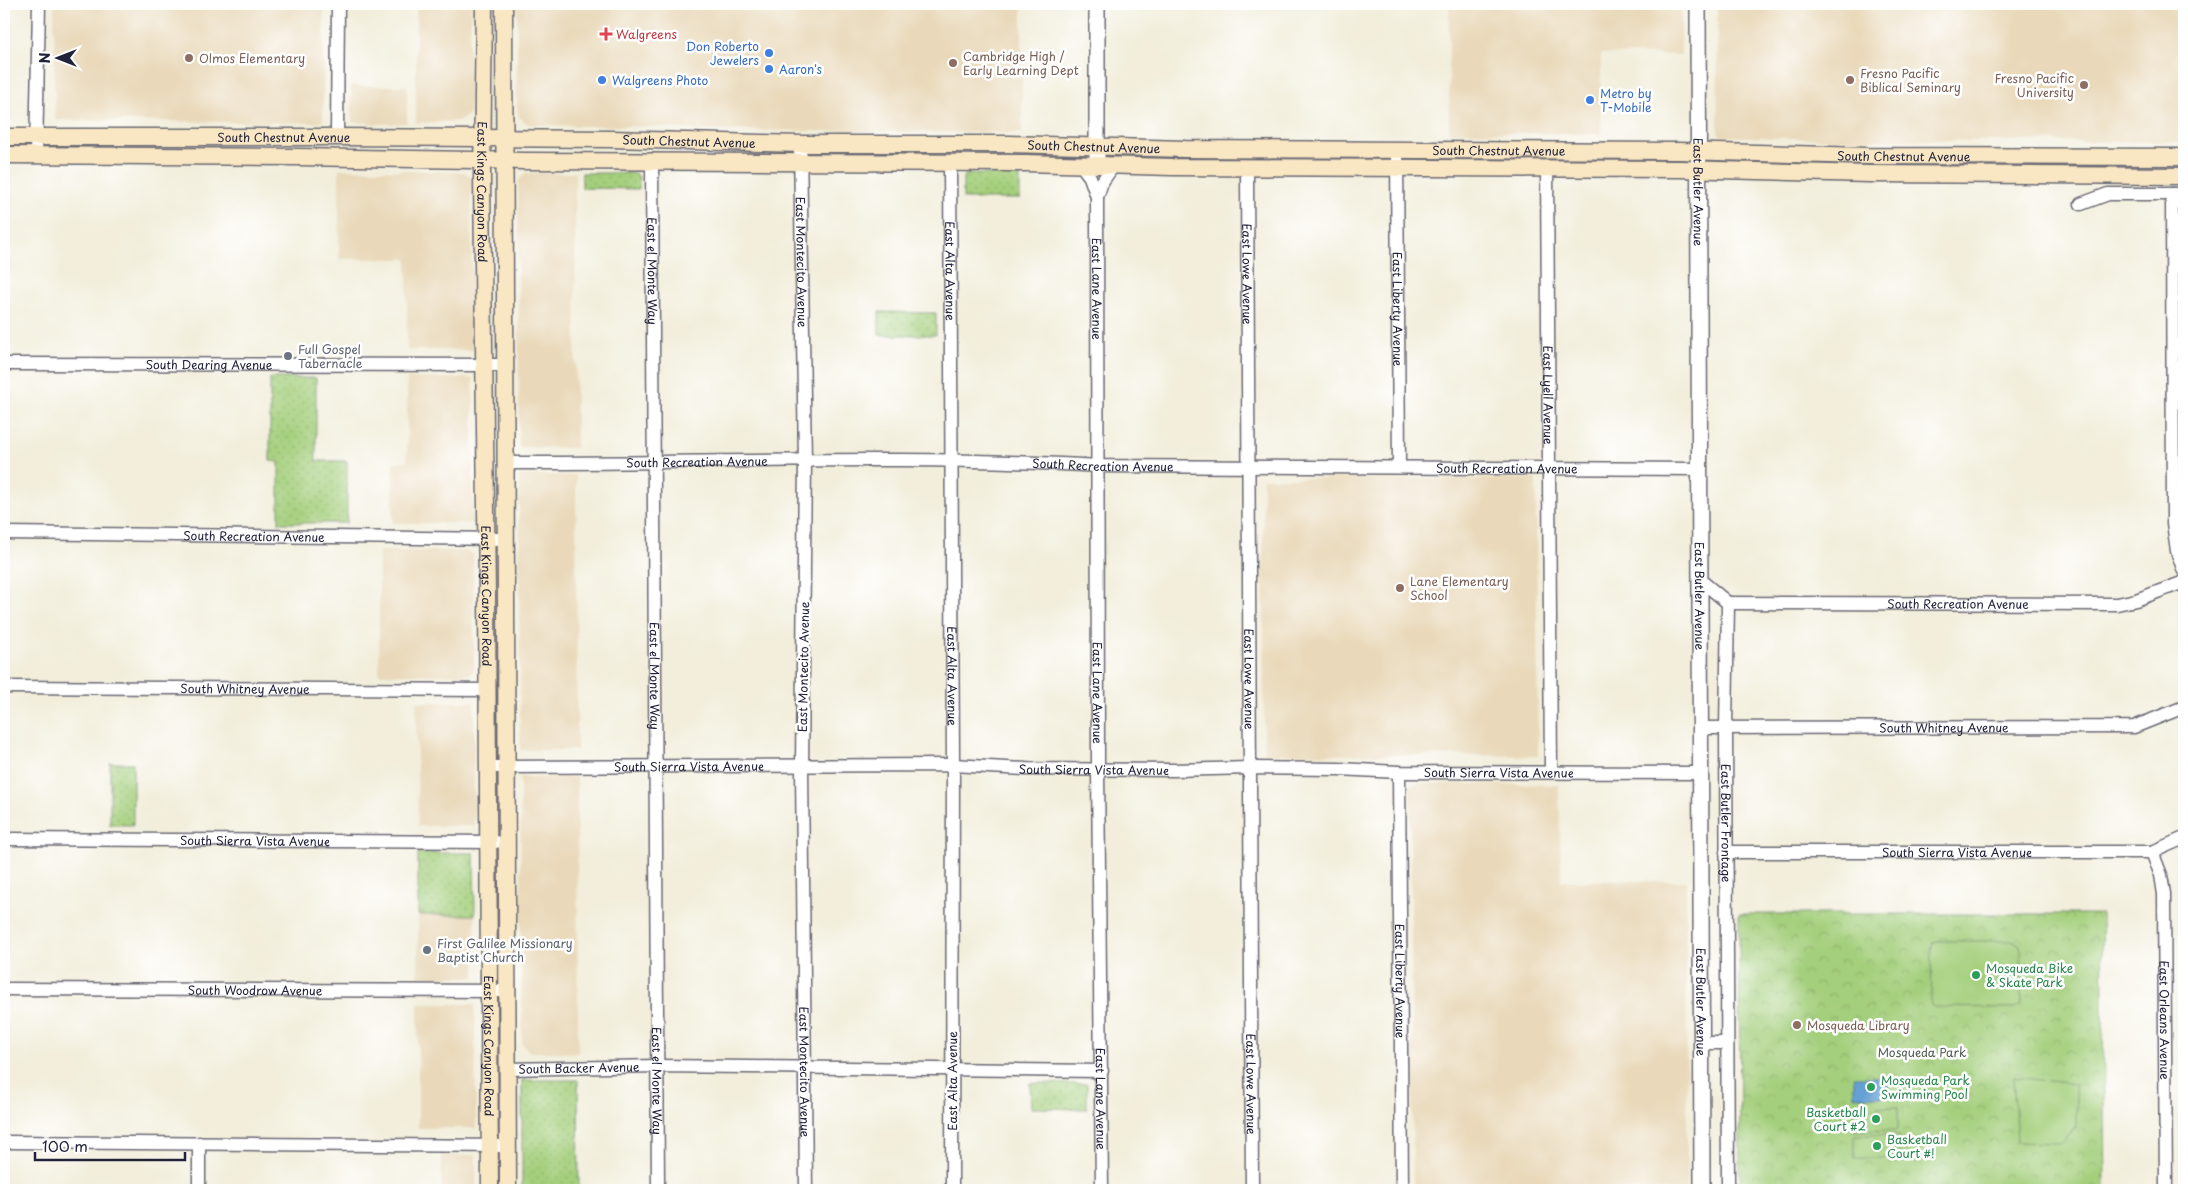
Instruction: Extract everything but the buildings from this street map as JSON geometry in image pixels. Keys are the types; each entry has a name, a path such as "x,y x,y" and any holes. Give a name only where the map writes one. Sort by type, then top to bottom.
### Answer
{"main road":[{"name":"East Kings Canyon Road","path":"484,4 482,160 488,690 490,1190"},
{"name":"East Kings Canyon Road","path":"504,4 504,539 508,1190"},
{"name":"South Chestnut Avenue","path":"4,137 337,137 1286,149 1698,151 1867,156 2184,157"},
{"path":"188,137 188,156"},
{"path":"652,161 667,153 720,152 729,148 732,142"},
{"path":"1204,168 1209,159 1277,159 1284,154 1286,149"},
{"name":"South Chestnut Avenue","path":"4,156 188,156 504,161 950,162 1204,168 1698,169 1869,174 2184,176"}],"street":[{"path":"36,156 39,4"},
{"path":"337,137 338,4"},
{"name":"East Lane Avenue","path":"1097,4 1097,147 1089,165 1090,177 1096,197 1102,1190"},
{"name":"East Butler Avenue","path":"1698,4 1702,1190"},
{"name":"East Montecito Avenue","path":"800,144 805,461 802,766 806,1190"},
{"name":"East Liberty Avenue","path":"1397,150 1399,467"},
{"name":"East el Monte Way","path":"652,161 654,767 658,1190"},
{"name":"East Alta Avenue","path":"950,162 954,765 951,1070 952,1190"},
{"name":"East Lane Avenue","path":"1096,197 1102,182 1114,166"},
{"name":"East Lowe Avenue","path":"1247,168 1252,1190"},
{"name":"East Lyell Avenue","path":"1547,168 1550,468 1550,772"},
{"path":"2081,204 2108,194 2178,194 2172,523 2177,551 2184,571"},
{"name":"South Dearing Avenue","path":"4,364 504,365"},
{"name":"South Recreation Avenue","path":"505,463 1025,462 1098,466 1700,469"},
{"name":"South Recreation Avenue","path":"4,534 504,539"},
{"path":"1699,578 1728,603"},
{"name":"South Recreation Avenue","path":"1728,603 2117,604 2136,600 2184,582"},
{"name":"East Butler Frontage","path":"1728,603 1726,728 1728,1190"},
{"name":"South Whitney Avenue","path":"4,687 488,690"},
{"name":"South Whitney Avenue","path":"1700,728 2134,727 2184,707"},
{"name":"South Sierra Vista Avenue","path":"488,768 954,765 1098,770 1250,768 1400,772 1701,773"},
{"name":"East Liberty Avenue","path":"1400,772 1402,1190"},
{"name":"South Sierra Vista Avenue","path":"1726,852 2152,852 2184,838"},
{"name":"South Sierra Vista Avenue","path":"4,839 506,843"},
{"name":"East Orleans Avenue","path":"2152,852 2161,875 2164,894 2166,1190"},
{"name":"South Woodrow Avenue","path":"4,989 507,991"},
{"path":"1702,1043 1727,1043"},
{"name":"South Backer Avenue","path":"508,1069 658,1066 1102,1071"},
{"path":"4,1142 198,1142 508,1146"},
{"path":"198,1142 199,1190"}],"shaded area":[{"name":"Olmos Elementary","path":"54,4 324,4 323,120 319,123 55,120"},
{"path":"416,4 472,4 469,45 470,110 468,115 460,121 416,123"},
{"path":"517,4 1022,4 1022,133 695,130 663,127 529,125 519,117 517,106"},
{"path":"1449,4 1681,4 1681,55 1601,54 1601,134 1449,132"},
{"path":"1717,4 2184,4 2184,142 1858,140 1721,136 1718,132"},
{"path":"351,86 407,86 407,123 352,122"},
{"path":"339,169 464,172 471,177 473,350 407,350 407,259 339,259"},
{"path":"526,173 575,173 576,448 519,447 518,181"},
{"path":"407,378 473,378 473,523 393,523 393,462 407,461"},
{"path":"519,475 576,475 577,750 520,750"},
{"name":"Lane Elementary School","path":"1263,478 1536,479 1538,756 1264,754"},
{"path":"379,551 469,551 473,555 474,670 469,675 379,674"},
{"path":"416,702 474,702 474,826 418,826"},
{"path":"520,777 577,777 578,1053 530,1052 522,1044"},
{"path":"1415,783 1559,785 1561,881 1686,881 1687,1190 1413,1190 1410,786"},
{"path":"418,915 475,915 475,977 418,977"},
{"path":"418,1004 475,1004 476,1128 418,1128"},
{"path":"441,1155 476,1155 476,1190 442,1190"}],"green space":[{"path":"582,173 635,173 639,177 639,189 582,188"},
{"path":"966,174 1020,174 1020,199 963,199 963,177"},
{"path":"879,312 936,313 936,335 879,335"},
{"path":"270,378 316,378 316,461 347,461 347,523 279,523 279,462 270,461"},
{"path":"110,763 133,763 133,825 110,825"},
{"path":"418,853 474,853 475,915 418,915"},
{"name":"Mosqueda Park","path":"1739,914 2102,914 2105,1190 1740,1190"},
{"name":"Mosqueda Bike & Skate Park","path":"2013,941 2019,944 2021,950 2022,1000 2020,1005 2014,1008 1933,1007 1931,1002 1932,947 1933,942"},
{"path":"2013,1077 2076,1084 2076,1127 2061,1143 2017,1142"},
{"path":"522,1080 578,1080 579,1190 522,1190"},
{"path":"1030,1083 1087,1084 1087,1109 1031,1108"},
{"name":"Basketball Court #2","path":"1898,1107 1898,1130 1855,1131 1855,1108"},
{"name":"Basketball Court #!","path":"1855,1135 1899,1135 1899,1158 1855,1158"}],"water":[{"name":"Mosqueda Park Swimming Pool","path":"1854,1077 1888,1077 1888,1096 1854,1096"}],"place":[{"name":"Walgreens","path":"606,34"},
{"name":"Don Roberto Jewelers","path":"769,53"},
{"name":"Olmos Elementary","path":"189,58"},
{"name":"Cambridge High / Early Learning Dept","path":"953,63"},
{"name":"Aaron's","path":"769,69"},
{"name":"Walgreens Photo","path":"602,80"},
{"name":"Fresno Pacific Biblical Seminary","path":"1850,80"},
{"name":"Fresno Pacific University","path":"2084,85"},
{"name":"Metro by T-Mobile","path":"1590,100"},
{"name":"Full Gospel Tabernacle","path":"288,356"},
{"name":"Lane Elementary School","path":"1400,588"},
{"name":"First Galilee Missionary Baptist Church","path":"427,950"},
{"name":"Mosqueda Bike & Skate Park","path":"1976,975"},
{"name":"Mosqueda Library","path":"1797,1025"},
{"name":"Mosqueda Park Swimming Pool","path":"1871,1087"},
{"name":"Basketball Court #2","path":"1876,1119"},
{"name":"Basketball Court #!","path":"1877,1146"}]}
